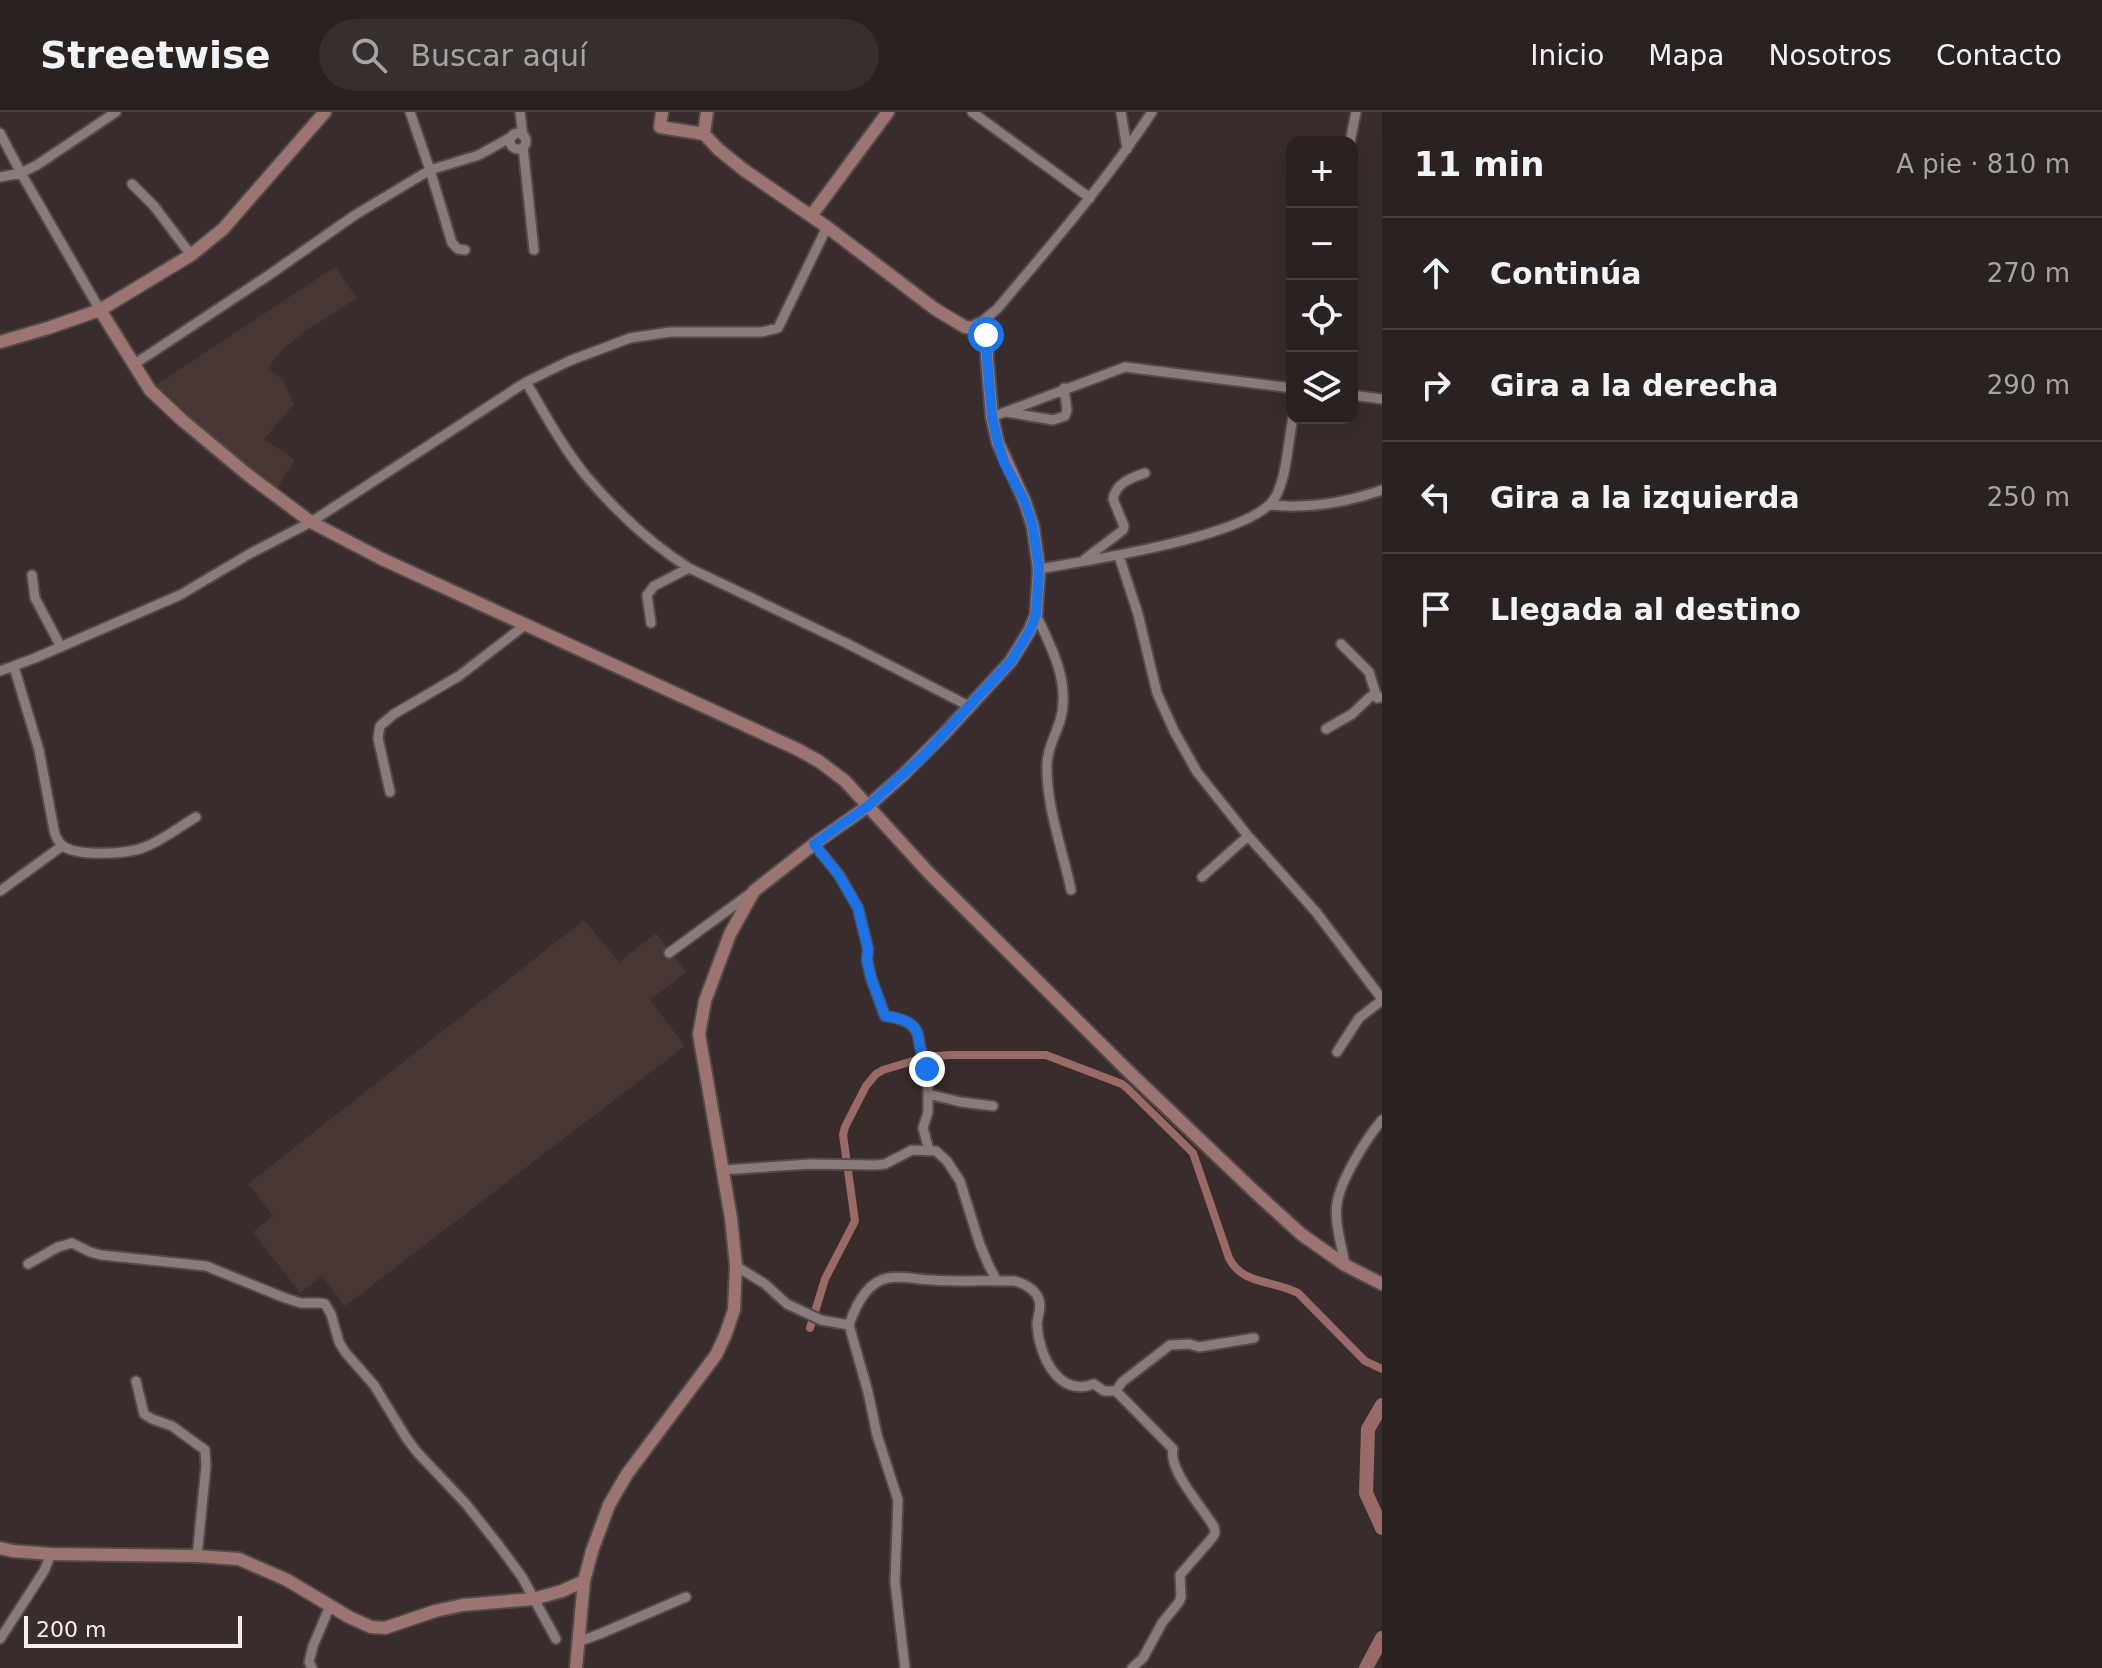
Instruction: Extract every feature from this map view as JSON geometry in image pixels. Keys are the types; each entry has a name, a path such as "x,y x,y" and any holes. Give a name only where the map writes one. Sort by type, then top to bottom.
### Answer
{"main road":[{"path":"0,342 100,310 191,255 223,229 325,112"},
{"path":"576,1668 584,1581 609,1505 635,1463 716,1355 734,1310 736,1266 723,1170 700,1049 700,1019 730,934 754,891 868,806 924,755 1011,661 1036,615 1039,569 1033,527 1025,502 1004,462 998,443 981,331 947,317 737,164 704,134 660,127 662,112"},
{"path":"704,134 707,112"},
{"path":"811,216 888,112"},
{"path":"100,310 150,390 248,475 311,522 382,559 820,762 845,781 929,873 1181,1122 1301,1234 1345,1265 1382,1284"},
{"path":"0,1548 51,1554 227,1557 256,1565 349,1617 378,1628 463,1605 533,1599 584,1581"}],"street":[{"path":"0,177 21,173 37,165 116,112"},
{"path":"410,112 452,243 458,249 465,250"},
{"path":"972,112 1090,198"},
{"path":"1121,112 1127,149"},
{"path":"981,331 1090,198 1152,112"},
{"path":"1351,136 1356,112"},
{"path":"520,115 517,140 534,250"},
{"path":"1123,125 1141,129"},
{"path":"0,133 100,310"},
{"path":"133,365 355,215 430,170 517,140"},
{"path":"132,184 161,214 191,255"},
{"path":"0,671 180,595 311,522 526,382 569,361 630,338 670,332 761,332 778,328 827,227"},
{"path":"992,417 1125,367 1286,387"},
{"path":"526,382 587,477 630,522 668,554 689,568 969,706"},
{"path":"1005,412 1053,420 1065,416 1064,388"},
{"path":"1358,396 1382,399"},
{"path":"1039,569 1119,556 1200,535 1253,517 1270,505 1276,496 1292,424"},
{"path":"1083,561 1123,530 1113,495 1126,480 1145,473"},
{"path":"1270,505 1330,504 1382,490"},
{"path":"1119,556 1138,614 1157,693 1197,772 1248,836 1316,912 1382,999 1359,1018 1337,1052"},
{"path":"651,623 647,595 650,590 689,568"},
{"path":"32,575 35,598 61,647"},
{"path":"1036,615 1063,685 1064,703 1046,768 1051,805 1071,890"},
{"path":"390,792 378,738 380,726 394,714 459,676 525,625"},
{"path":"1341,644 1369,672 1380,697"},
{"path":"14,667 39,750 56,838 62,846 104,853 131,851 145,847 196,817"},
{"path":"1326,729 1352,714 1370,697 1380,697"},
{"path":"1202,877 1248,836"},
{"path":"814,844 839,875 858,908 871,978 885,1016 900,1018 916,1029 920,1037 927,1069 928,1112 923,1128 929,1150"},
{"path":"0,891 62,846"},
{"path":"669,953 754,891"},
{"path":"928,1094 993,1106"},
{"path":"1345,1265 1337,1216 1338,1201 1363,1147 1382,1120"},
{"path":"723,1170 790,1165 885,1164 912,1150 936,1151 960,1181 980,1245 997,1281"},
{"path":"28,1264 58,1247 72,1243 101,1255 206,1266 285,1298 301,1303 325,1304 345,1352 374,1385 417,1452 466,1504 522,1577 556,1639"},
{"path":"736,1266 765,1284 787,1304 821,1320 849,1325"},
{"path":"905,1668 895,1582 898,1500 877,1435 849,1325 855,1307 869,1290 889,1277 935,1281 1015,1281 1024,1284 1038,1296 1041,1306 1037,1321 1041,1349 1063,1383 1076,1388 1094,1384 1104,1391 1116,1391 1173,1449 1176,1468 1215,1533 1180,1575 1179,1602 1162,1623 1143,1658 1132,1668"},
{"path":"1116,1391 1122,1382 1170,1345 1199,1347 1254,1338"},
{"path":"136,1381 144,1414 172,1426 205,1450 197,1556"},
{"path":"0,1639 44,1571 51,1554"},
{"path":"578,1642 686,1597"},
{"path":"312,1668 309,1662 311,1654 330,1606"}],"shaded area":[{"path":"335,267 357,298 304,332 281,351 268,368 283,380 294,404 264,439 295,460 276,490 177,409 156,385"},
{"path":"584,920 619,962 656,933 686,972 650,1000 685,1046 345,1306 322,1276 300,1293 253,1232 273,1216 248,1184"}],"waterway":[{"path":"810,1328 825,1279 855,1221 843,1135 845,1127 866,1086 876,1074 926,1057 1046,1055 1128,1089 1193,1153 1229,1258 1235,1267 1250,1278 1298,1293 1365,1361 1382,1369"},
{"path":"1382,1405 1368,1429 1366,1493 1382,1528"},
{"path":"1366,1668 1382,1638"}],"route":[{"path":"927,1069 916,1029 900,1018 885,1016 871,978 868,949 855,900 814,844 868,806 924,755 1011,661 1036,615 1039,569 1033,527 998,443 992,417 986,335"}]}
